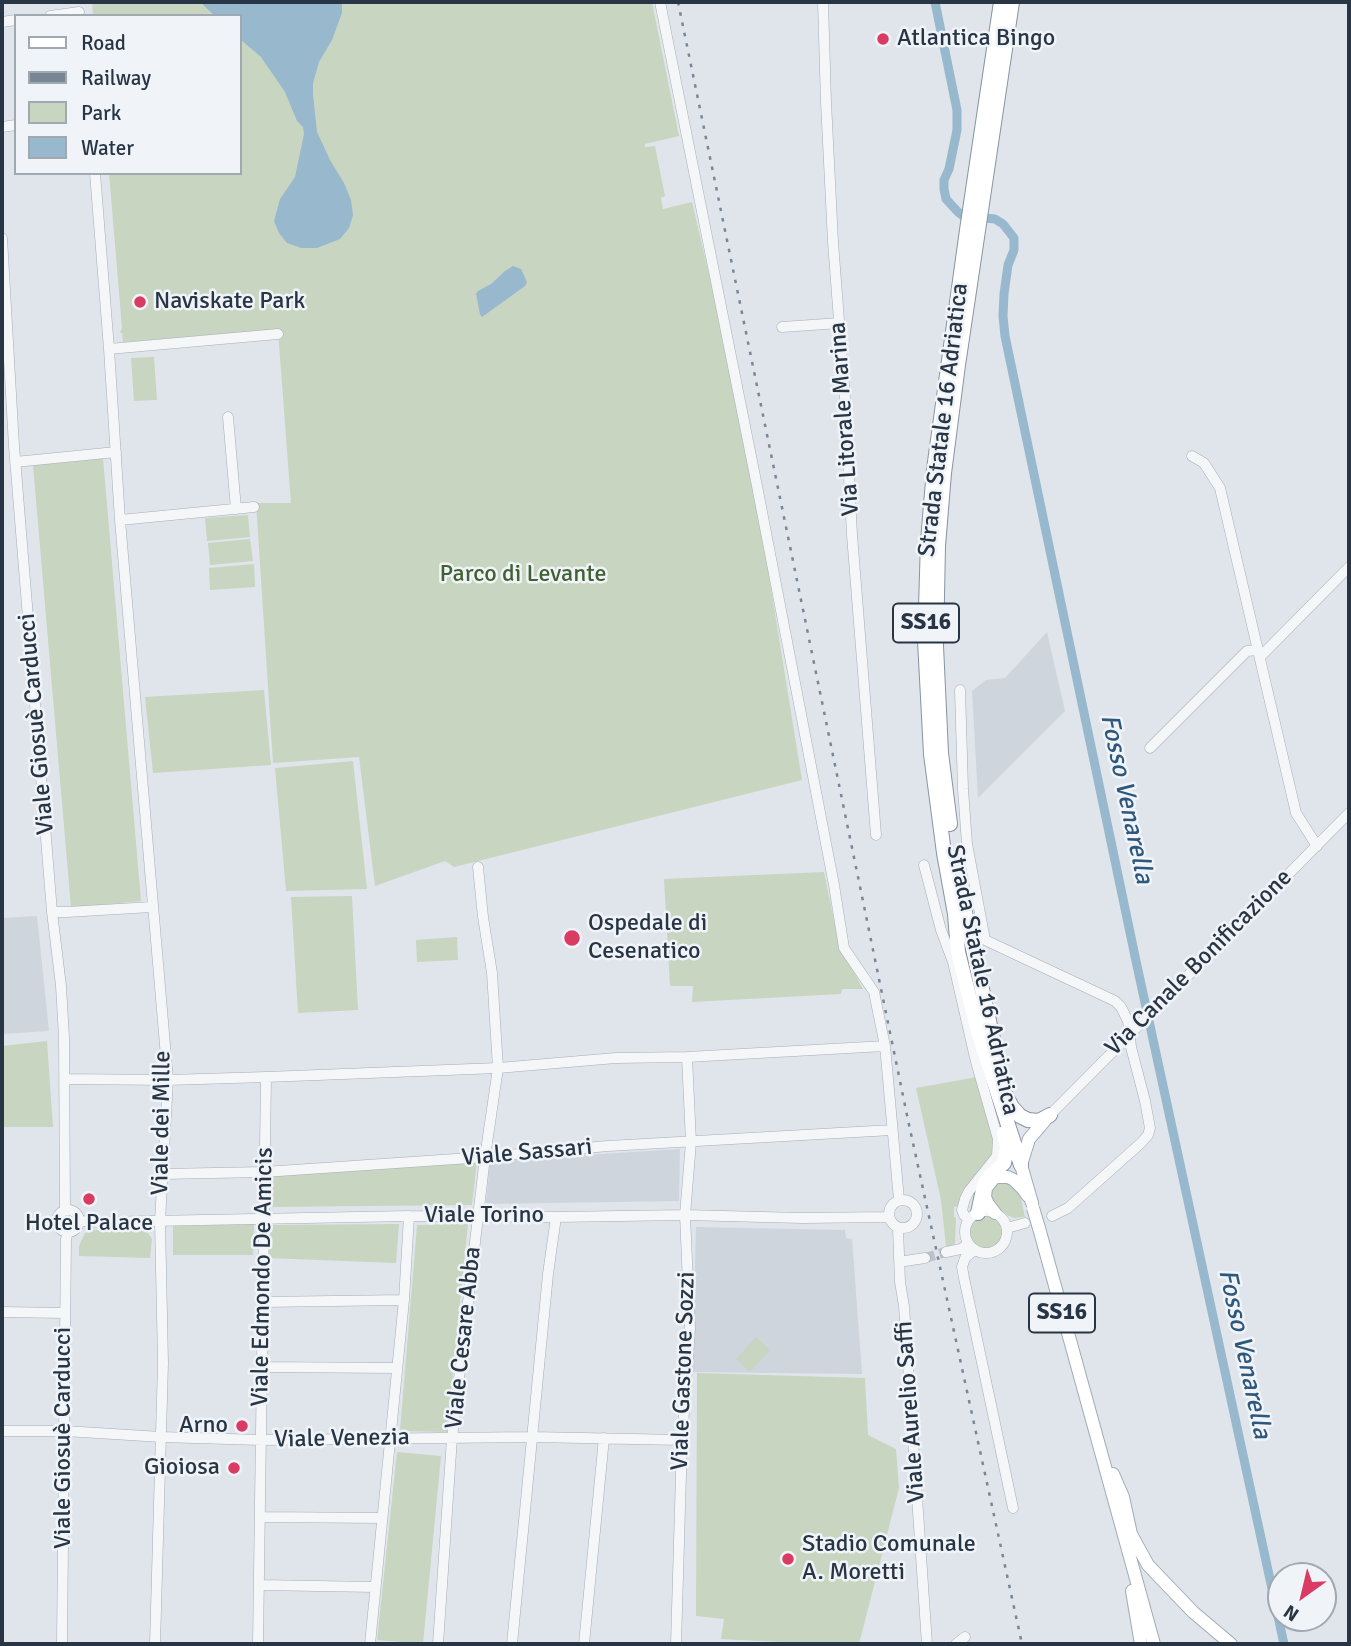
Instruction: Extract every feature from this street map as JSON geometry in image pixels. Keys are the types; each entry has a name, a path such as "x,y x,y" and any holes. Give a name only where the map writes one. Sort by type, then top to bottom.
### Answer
{"highway":[{"name":"Strada Statale 16 Adriatica","path":"977,204 1001,2"},
{"name":"Strada Statale 16 Adriatica","path":"1012,2 972,232 944,473 938,546 936,646 941,753 953,850 1001,1090 1021,1165"},
{"path":"1001,1090 1020,1116 1039,1121 1049,1115"},
{"path":"973,1216 984,1185 992,1173 1004,1163 1006,1156 1001,1090"}],"main road":[{"path":"1021,1165 1029,1139 1049,1115"},
{"name":"Strada Statale 16 Adriatica","path":"1021,1165 1154,1644"},
{"path":"995,1213 985,1197 986,1188 995,1177 1008,1177 1014,1181 1023,1189 1032,1205"},
{"path":"1101,1455 1113,1473 1123,1497 1132,1534 1148,1565 1193,1612 1231,1644"},
{"path":"1124,1539 1141,1644"}],"street":[{"path":"660,2 757,486 832,872 844,948 874,992 885,1046 899,1200"},
{"name":"Via Litorale Marina","path":"823,2 833,242 852,535 876,835"},
{"path":"59,14 78,10"},
{"name":"Viale dei Mille","path":"95,175 120,520 167,1080 160,1221 163,1363 155,1644"},
{"name":"Viale Giosuè Carducci","path":"2,239 15,462 52,912 61,986 65,1079 65,1210"},
{"path":"782,327 839,323"},
{"path":"109,349 278,334"},
{"path":"228,417 236,509"},
{"path":"15,462 116,452"},
{"path":"1192,456 1204,463 1220,488 1296,813 1317,846"},
{"path":"120,520 254,507"},
{"path":"1259,653 1349,567"},
{"path":"1150,748 1247,651 1259,653"},
{"path":"960,690 967,844 985,940 1115,1001 1121,1007 1132,1030 1132,1047 1150,1128 1141,1143 1068,1208 1052,1216"},
{"name":"Via Canale Bonificazione","path":"1049,1115 1349,813"},
{"path":"924,865 941,930 953,962 976,1062 998,1139 997,1156 969,1191 962,1210 964,1215 973,1216 983,1211 995,1213 1003,1219 1007,1228 1006,1241 998,1250 986,1254 971,1247 946,1252"},
{"name":"Viale Cesare Abba","path":"438,1644 453,1438 477,1216 498,1068 492,973 478,867"},
{"path":"52,912 152,907"},
{"path":"65,1079 167,1080 498,1068 616,1058 687,1057 885,1046"},
{"name":"Viale Gastone Sozzi","path":"676,1644 682,1440 690,1328 685,1215 691,1142 687,1057"},
{"name":"Viale Edmondo De Amicis","path":"258,1644 266,1077"},
{"name":"Viale Sassari","path":"162,1174 264,1172 608,1146 892,1130"},
{"path":"899,1200 911,1203 918,1214 915,1222 901,1228 891,1222 889,1217 890,1209 899,1200"},
{"path":"65,1210 75,1212 79,1221 76,1229 68,1232 61,1229 57,1223 59,1215 65,1210"},
{"path":"369,1644 404,1300 409,1216"},
{"name":"Viale Torino","path":"79,1221 409,1216 889,1217"},
{"path":"971,1247 965,1232 973,1216"},
{"path":"512,1644 555,1217"},
{"path":"1007,1228 1025,1223"},
{"name":"Viale Aurelio Saffi","path":"901,1228 927,1644"},
{"name":"Viale Aurelio Saffi","path":"901,1228 900,1282 904,1306"},
{"name":"Viale Giosuè Carducci","path":"61,1644 68,1232"},
{"path":"971,1247 962,1268 1013,1508"},
{"path":"905,1261 925,1258"},
{"path":"262,1302 404,1300"},
{"path":"2,1312 65,1312"},
{"path":"262,1367 397,1368"},
{"name":"Viale Venezia","path":"2,1431 65,1431 261,1440 532,1437 682,1440"},
{"path":"584,1644 604,1438"},
{"path":"260,1517 382,1518"},
{"path":"259,1585 375,1587"},
{"path":"956,1644 965,1637"}],"shaded area":[{"path":"1047,632 1065,711 978,798 972,691 986,680 1005,678"},
{"path":"37,916 49,1031 2,1034 2,918"},
{"path":"680,1149 679,1201 486,1204 490,1161"},
{"path":"696,1227 845,1230 846,1238 852,1239 862,1374 692,1372"}],"green space":[{"name":"Parco di Levante","path":"92,2 652,2 679,136 645,144 645,147 655,146 665,196 661,198 663,209 692,202 762,533 802,780 454,867 445,861 375,886 359,757 273,763 256,503 291,503 278,331 123,342 120,333 122,328 109,175 242,175 242,14 93,14"},
{"path":"154,357 157,400 134,401 131,358"},
{"path":"103,458 141,901 71,908 33,465"},
{"path":"248,515 250,537 207,541 205,518"},
{"path":"250,539 253,561 210,565 208,543"},
{"path":"254,564 255,587 210,590 209,568"},
{"path":"264,690 271,765 153,773 145,697"},
{"path":"353,761 367,889 286,891 275,768"},
{"path":"824,872 839,944 863,989 842,989 841,994 692,1002 693,986 670,986 664,879"},
{"path":"352,896 358,1010 298,1013 291,897"},
{"path":"457,937 458,960 417,962 416,940"},
{"path":"47,1041 53,1127 2,1127 2,1046"},
{"path":"977,1077 996,1143 989,1159 963,1190 958,1206 954,1207 955,1243 952,1247 946,1246 941,1200 916,1088"},
{"path":"477,1161 472,1205 267,1207 267,1176"},
{"path":"1010,1182 1020,1194 1025,1217 1014,1218 992,1204 989,1188 993,1183"},
{"path":"985,1214 998,1219 1003,1232 998,1245 985,1250 972,1245 967,1232 972,1219"},
{"path":"254,1224 253,1255 173,1255 173,1226"},
{"path":"399,1224 396,1263 266,1258 268,1225"},
{"path":"468,1224 447,1432 400,1431 417,1225"},
{"path":"110,1226 138,1227 147,1232 152,1239 150,1258 79,1256 79,1246 85,1233"},
{"path":"756,1337 770,1350 750,1372 736,1359"},
{"name":"Stadio Comunale A. Moretti","path":"697,1373 865,1378 868,1435 896,1449 899,1488 859,1644 721,1639 724,1619 696,1616"},
{"path":"397,1452 441,1456 423,1644 377,1640"}],"water":[{"path":"200,2 342,2 342,13 332,40 319,62 313,83 317,132 351,200 353,215 349,228 340,239 317,248 301,248 287,243 279,233 274,221 280,199 295,177 303,127 297,121 285,92 261,57 242,41 242,14 213,14"},
{"path":"513,266 521,269 527,282 525,286 482,317 476,294"}],"waterway":[{"name":"Fosso Venarella","path":"935,2 957,110 957,130 944,180 946,199 963,216 995,219 1003,224 1014,238 1014,250 1008,265 1004,294 1005,336 1136,961 1284,1644"}],"tunnel":[{"path":"925,1258 946,1252"}],"railway":[{"path":"678,2 908,1120 1022,1644"}],"place":[{"name":"Atlantica Bingo","path":"883,39"},
{"name":"Naviskate Park","path":"140,302"},
{"name":"Ospedale di Cesenatico","path":"572,938"},
{"name":"Hotel Palace","path":"89,1199"},
{"name":"Arno","path":"242,1426"},
{"name":"Gioiosa","path":"234,1468"},
{"name":"Stadio Comunale A. Moretti","path":"788,1559"}]}
